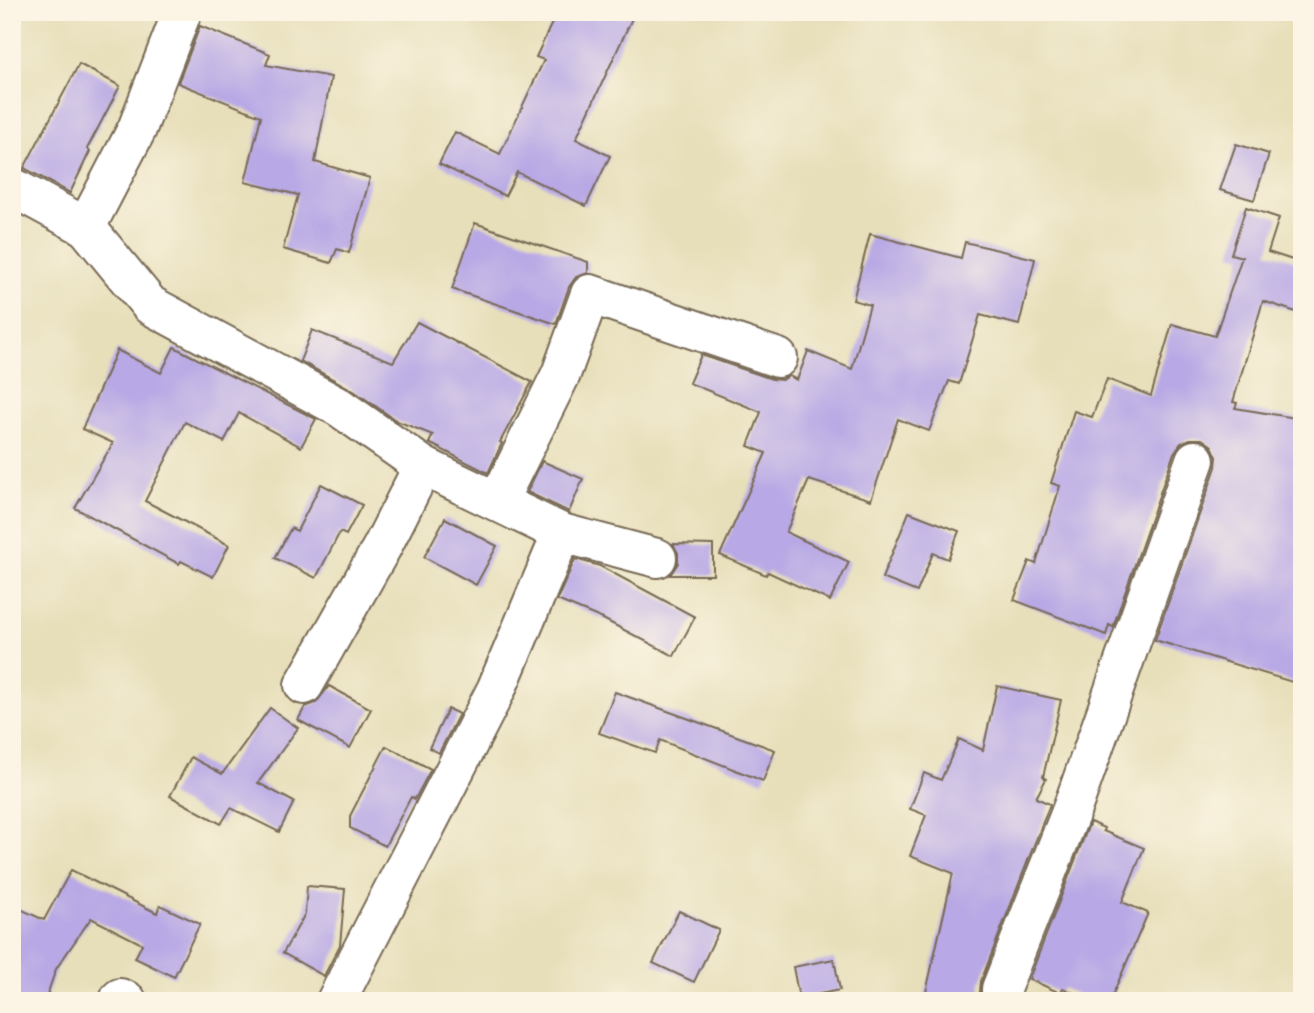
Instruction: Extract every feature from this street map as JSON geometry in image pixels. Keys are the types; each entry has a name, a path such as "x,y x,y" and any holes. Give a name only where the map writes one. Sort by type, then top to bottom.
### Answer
{"street":[{"path":"86,226 137,129 182,12"},
{"path":"12,187 86,226 150,305 339,407 423,466 562,533 657,558"},
{"path":"498,501 561,374 590,294 778,358"},
{"path":"1001,1001 1001,989 1072,809 1195,460"},
{"path":"304,685 382,547 423,466"},
{"path":"336,1001 496,690 562,533"},
{"path":"119,1001 120,998 127,1001"}],"building":[{"path":"557,12 635,12 576,139 610,156 586,206 517,172 505,196 439,164 455,132 500,154 544,60 536,57"},
{"path":"200,26 270,54 266,65 331,77 315,162 370,178 349,253 337,249 331,263 283,249 298,195 245,182 261,116 178,83"},
{"path":"79,64 120,86 87,149 90,151 70,193 24,168"},
{"path":"1236,144 1269,154 1254,200 1220,190"},
{"path":"1246,207 1279,218 1268,252 1302,263 1302,314 1263,301 1233,402 1237,403 1235,408 1302,419 1302,469 1296,504 1302,506 1302,685 1155,640 1216,467 1217,457 1212,446 1202,439 1190,439 1181,443 1174,453 1113,627 1109,625 1106,635 1014,600 1029,561 1036,564 1060,486 1051,483 1074,411 1092,417 1107,379 1151,396 1172,324 1215,336 1242,257 1231,254"},
{"path":"475,223 588,262 588,273 576,277 569,287 556,324 452,289"},
{"path":"870,234 961,258 965,242 1035,259 1019,325 980,315 959,384 949,381 929,431 898,419 871,500 809,480 786,532 849,562 830,601 768,572 766,575 720,555 766,453 748,446 761,412 689,383 701,355 782,380 789,376 797,380 808,351 852,369 870,305 853,300"},
{"path":"417,322 532,382 500,442 502,443 488,473 429,443 433,435 397,421 351,389 300,361 312,330 393,362"},
{"path":"174,347 316,419 301,447 239,413 224,442 185,422 145,501 229,545 213,577 181,561 179,564 75,508 113,443 82,429 117,350 161,373"},
{"path":"542,461 583,479 569,512 527,492"},
{"path":"321,484 362,505 346,535 340,532 316,578 275,558 291,528 297,531"},
{"path":"909,512 959,531 948,559 933,553 917,592 882,578"},
{"path":"445,518 497,546 476,585 424,557"},
{"path":"673,544 713,545 713,575 670,575 678,563 678,553"},
{"path":"575,559 600,566 695,617 674,656 603,619 557,600"},
{"path":"329,686 371,709 350,748 298,720 305,707 316,703"},
{"path":"997,686 1061,700 1043,777 1046,779 1036,798 1050,804 981,981 979,1001 924,1001 953,873 910,856 926,815 910,809 924,773 941,780 959,739 983,750"},
{"path":"615,692 775,750 763,781 660,740 655,753 599,733"},
{"path":"270,708 298,728 258,783 294,802 279,832 231,808 221,824 170,796 191,757 222,774"},
{"path":"448,709 459,714 439,753 429,748"},
{"path":"386,746 431,769 415,799 411,797 385,846 350,828 350,816"},
{"path":"1090,822 1104,828 1103,831 1144,848 1122,902 1148,913 1110,1001 1091,1001 1063,988 1060,993 1029,979"},
{"path":"71,870 157,913 160,905 200,924 174,977 135,958 142,944 91,918 56,969 45,1001 12,1001 12,905 44,920"},
{"path":"307,886 345,889 340,945 324,976 283,953 305,914"},
{"path":"679,911 719,930 694,982 653,963"},
{"path":"834,959 840,990 799,998 793,967"}]}
